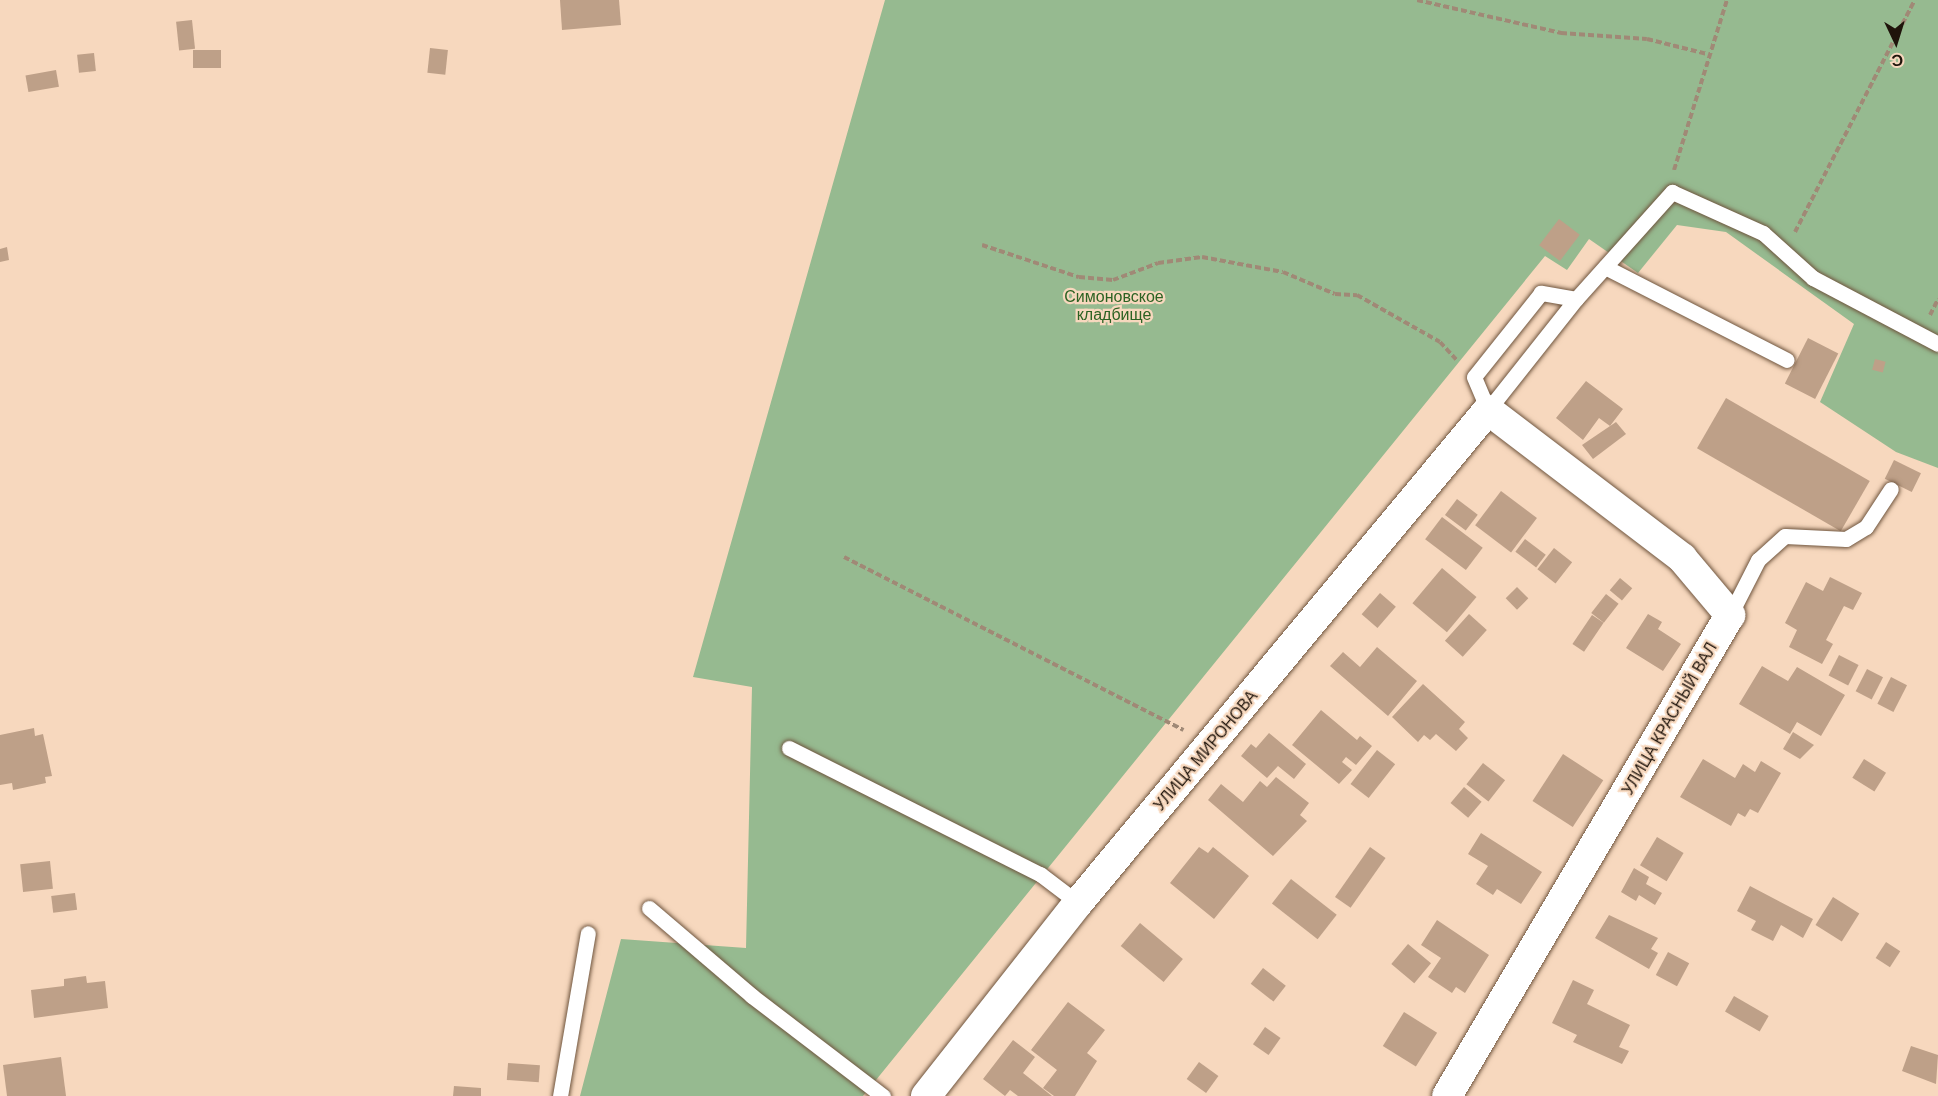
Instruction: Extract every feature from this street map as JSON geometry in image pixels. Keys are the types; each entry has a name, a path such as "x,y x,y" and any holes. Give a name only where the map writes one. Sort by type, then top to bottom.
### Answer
{"street":[{"path":"1488,410 1682,558 1730,615"},
{"name":"УЛИЦА МИРОНОВА","path":"926,1096 1078,903 1488,410"},
{"name":"УЛИЦА КРАСНЫЙ ВАЛ","path":"1447,1096 1730,615"}],"lane":[{"path":"1576,299 1542,293 1473,377 1488,410 1576,299 1672,192 1763,233 1781,253 1814,278 1938,344"},
{"path":"1605,267 1787,360"},
{"path":"1730,615 1758,560 1785,536 1846,539 1866,527 1891,489"},
{"path":"789,748 1040,874 1078,903"},
{"path":"649,908 769,1010 884,1096"},
{"path":"560,1096 588,933"}],"path":[{"path":"1417,0 1561,33 1647,39 1707,54"},
{"path":"1672,192 1675,158 1692,112 1707,54 1727,0"},
{"path":"1781,253 1915,0"},
{"path":"982,245 1079,278 1113,280 1158,263 1202,257 1283,272 1335,294 1357,295 1440,342 1473,377"},
{"path":"844,557 1166,719 1210,747"}],"green space":[{"name":"Симоновское кладбище","path":"885,0 1938,0 1938,468 1896,452 1820,402 1854,324 1726,232 1677,225 1638,273 1589,239 1567,270 1545,256 863,1096 580,1096 621,939 746,948 752,687 693,677"}],"building":[{"path":"560,0 619,0 621,25 562,30"},
{"path":"192,20 195,49 179,51 176,22"},
{"path":"430,48 448,50 445,75 427,73"},
{"path":"193,50 221,50 221,68 193,68"},
{"path":"94,53 96,71 79,73 77,55"},
{"path":"56,70 59,87 28,92 25,75"},
{"path":"1559,219 1580,235 1560,261 1539,245"},
{"path":"7,247 9,260 0,262 0,249"},
{"path":"1808,338 1838,353 1815,399 1785,383"},
{"path":"1875,359 1886,362 1883,372 1872,370"},
{"path":"1586,381 1623,409 1610,426 1599,418 1583,440 1556,418"},
{"path":"1726,398 1870,481 1841,531 1697,448"},
{"path":"1616,422 1626,434 1593,459 1582,445"},
{"path":"1894,460 1921,473 1912,492 1885,479"},
{"path":"1501,491 1537,518 1511,552 1475,525"},
{"path":"1457,499 1478,515 1466,531 1445,515"},
{"path":"1442,517 1483,548 1466,570 1425,539"},
{"path":"1525,539 1546,555 1536,567 1515,552"},
{"path":"1554,548 1572,562 1556,583 1537,569"},
{"path":"1442,568 1476,597 1447,632 1412,603"},
{"path":"1830,577 1862,593 1853,610 1844,606 1826,640 1833,644 1822,664 1789,647 1797,630 1785,623 1806,582 1823,591"},
{"path":"1620,578 1632,588 1622,601 1610,590"},
{"path":"1517,587 1528,598 1517,610 1506,598"},
{"path":"1380,593 1396,607 1377,628 1362,614"},
{"path":"1606,594 1619,604 1604,623 1591,613"},
{"path":"1469,614 1487,630 1463,657 1445,641"},
{"path":"1648,614 1662,622 1658,629 1681,644 1663,671 1626,648"},
{"path":"1592,615 1604,623 1584,652 1572,644"},
{"path":"1377,647 1417,681 1388,716 1330,666 1343,652 1360,667"},
{"path":"1839,655 1859,665 1848,685 1829,675"},
{"path":"1762,666 1788,681 1797,667 1845,695 1821,736 1797,722 1790,734 1739,704"},
{"path":"1867,669 1883,677 1872,699 1856,691"},
{"path":"1891,677 1907,685 1893,712 1877,704"},
{"path":"1423,684 1465,722 1459,729 1468,738 1456,751 1436,734 1430,740 1424,735 1418,742 1392,717"},
{"path":"1321,710 1357,740 1360,736 1372,746 1356,765 1346,757 1342,762 1352,770 1339,784 1292,745"},
{"path":"34,728 35,736 43,734 52,776 45,777 46,783 13,790 12,783 0,785 0,735"},
{"path":"1793,732 1814,745 1800,759 1783,749"},
{"path":"1269,733 1306,764 1294,779 1278,766 1267,778 1241,756 1251,744 1256,748"},
{"path":"1377,750 1395,764 1369,798 1351,784"},
{"path":"1563,754 1603,780 1573,827 1533,801"},
{"path":"1703,759 1735,778 1743,764 1755,772 1761,761 1781,773 1758,813 1750,809 1745,817 1738,813 1731,826 1680,797"},
{"path":"1864,759 1886,773 1874,791 1852,778"},
{"path":"1483,763 1505,780 1488,802 1466,784"},
{"path":"1276,777 1309,803 1300,815 1307,821 1273,856 1208,800 1221,784 1243,802 1260,781 1267,787"},
{"path":"1464,787 1482,802 1468,818 1451,803"},
{"path":"1481,833 1542,872 1521,904 1497,889 1493,895 1476,884 1488,866 1468,854"},
{"path":"1657,837 1684,853 1667,881 1640,865"},
{"path":"1199,847 1208,853 1213,847 1249,876 1214,919 1170,883"},
{"path":"1370,847 1386,858 1351,908 1335,897"},
{"path":"50,861 53,889 23,892 20,864"},
{"path":"1634,868 1649,877 1646,884 1662,893 1655,905 1639,895 1636,901 1621,892"},
{"path":"1291,879 1337,915 1318,939 1272,903"},
{"path":"1750,886 1813,919 1803,938 1781,925 1773,941 1751,930 1756,921 1737,911"},
{"path":"75,893 77,910 53,913 51,896"},
{"path":"1833,897 1859,913 1842,941 1816,925"},
{"path":"1609,915 1658,938 1651,949 1658,953 1649,969 1595,938"},
{"path":"1437,920 1489,955 1465,993 1456,987 1452,993 1428,977 1441,958 1421,945"},
{"path":"1140,923 1183,959 1164,982 1121,946"},
{"path":"1886,942 1900,951 1890,967 1876,958"},
{"path":"1408,944 1431,963 1414,983 1391,964"},
{"path":"1668,952 1689,963 1677,986 1656,975"},
{"path":"1263,968 1286,986 1274,1002 1251,984"},
{"path":"86,976 87,983 105,981 108,1008 34,1018 31,990 64,986 64,979"},
{"path":"1573,980 1594,990 1587,1004 1630,1025 1619,1047 1629,1051 1622,1064 1573,1042 1577,1035 1552,1023"},
{"path":"1734,996 1769,1016 1760,1032 1725,1012"},
{"path":"1068,1002 1105,1030 1087,1053 1097,1061 1075,1096 1054,1096 1043,1088 1057,1070 1031,1050"},
{"path":"1404,1012 1437,1033 1416,1067 1383,1046"},
{"path":"1265,1027 1281,1038 1269,1055 1253,1044"},
{"path":"1013,1040 1035,1057 1023,1073 1052,1096 1018,1096 1010,1090 1005,1096 983,1079"},
{"path":"1911,1046 1938,1055 1936,1084 1902,1071"},
{"path":"61,1057 66,1096 7,1096 3,1065"},
{"path":"1199,1062 1218,1076 1206,1093 1187,1079"},
{"path":"508,1063 540,1065 539,1082 507,1080"},
{"path":"454,1086 481,1088 481,1096 453,1096"}]}
